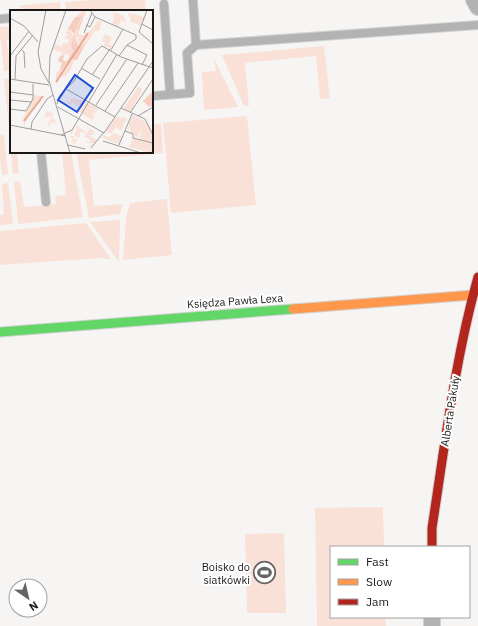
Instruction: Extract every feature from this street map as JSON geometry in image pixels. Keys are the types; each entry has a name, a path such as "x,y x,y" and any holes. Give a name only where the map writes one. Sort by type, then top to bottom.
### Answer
{"street":[{"path":"474,0 478,7"},
{"name":"Alberta Pakuły","path":"432,546 432,528 456,373 478,278"},
{"name":"Księdza Pawła Lexa","path":"0,332 475,295"}],"lane":[{"path":"193,0 196,45"},
{"path":"164,4 170,94"},
{"path":"0,19 10,18"},
{"path":"153,96 190,93 187,53 196,45 478,25"},
{"path":"41,153 46,202"}],"shaded area":[{"path":"95,0 145,0 146,10 66,10 65,2"},
{"path":"60,2 61,10 26,10 17,6"},
{"path":"10,26 10,39 7,40 10,71 4,71 0,27"},
{"path":"324,46 330,98 320,99 316,56 245,63 249,106 244,106 222,55"},
{"path":"214,59 238,107 204,110 202,72 216,71"},
{"path":"4,79 10,79 9,127"},
{"path":"247,116 256,205 171,213 163,123"},
{"path":"153,124 161,124 163,153 89,160 94,206 123,204 120,214 89,218 76,153 153,153"},
{"path":"4,134 8,174 2,175 0,135"},
{"path":"11,153 17,153 19,173 13,174"},
{"path":"62,153 71,153 83,217 18,224 14,182 20,181 24,207 56,204 55,196 66,195"},
{"path":"8,183 13,224 0,225 0,215 4,214 2,184"},
{"path":"167,199 172,255 123,260 126,218 130,203"},
{"path":"120,220 119,262 90,222"},
{"path":"86,223 111,259 102,258 0,265 0,231"},
{"path":"383,507 384,546 330,546 330,618 385,618 386,626 317,626 315,508"},
{"name":"Boisko do siatkówki","path":"284,533 286,613 247,613 245,534"}],"traffic: fast":[{"path":"0,332 293,309"}],"traffic: slow":[{"path":"293,309 473,295"}],"traffic: jam":[{"path":"432,546 432,528 451,402 463,339 478,277"}],"place":[{"name":"Boisko do siatkówki","path":"265,573"}]}
